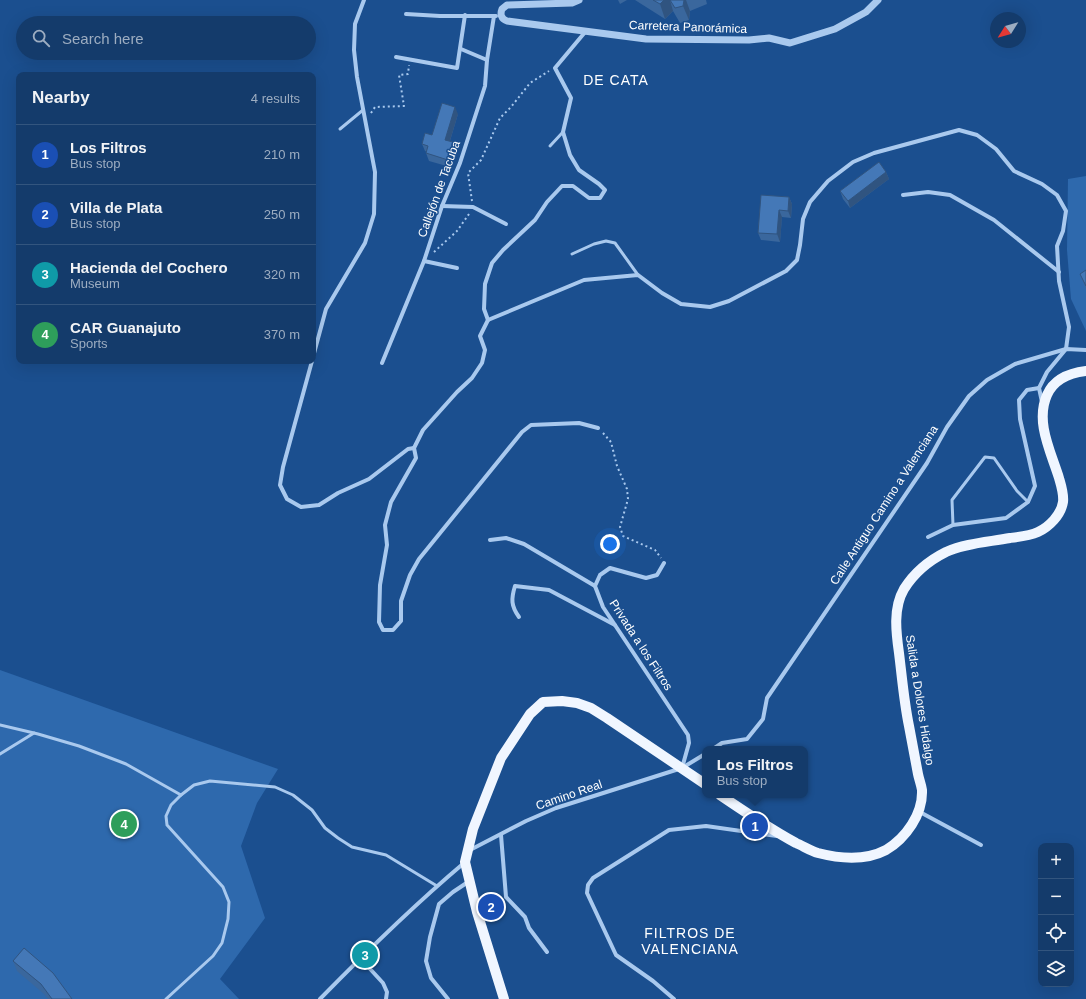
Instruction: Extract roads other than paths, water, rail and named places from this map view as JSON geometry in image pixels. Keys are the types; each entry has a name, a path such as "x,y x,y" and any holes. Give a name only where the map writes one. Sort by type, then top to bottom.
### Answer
{"main road":[{"name":"Salida a Dolores Hidalgo","path":"725,798 785,837 817,853 840,858 860,858 881,852 895,844 906,832 915,819 920,804 922,790 908,723 896,631 897,608 903,590 930,561 947,552 966,546 1026,536 1038,532 1048,526 1057,516 1063,502 1062,490 1046,440 1043,421 1043,404 1049,390 1059,380 1072,373 1086,371"},
{"path":"504,999 477,912 465,862 473,829 501,758 530,714 543,702 562,701 577,703 591,708 702,782"}],"street":[{"path":"316,346 326,309 365,243 374,214 375,172 356,77 354,50 355,24 364,0"},
{"path":"406,14 502,17 502,9 507,5 572,3 579,0"},
{"name":"Carretera Panorámica","path":"502,17 507,21 646,39 749,40 769,38 790,43 835,29 866,12 878,0"},
{"path":"396,57 457,68 465,15"},
{"name":"Callejón de Tacuba","path":"382,363 424,261 442,206 460,163 485,86 487,60 494,16"},
{"path":"488,320 484,309 484,284 492,263 503,250 535,220 547,202 562,186 573,186 589,198 600,198 605,190 579,170 570,155 562,132 571,98 555,68 587,31"},
{"path":"461,49 487,60"},
{"path":"598,428 580,424 530,425 522,432 419,559 410,575 401,601 401,621 393,630 383,630 379,622 380,585 387,545 385,525 391,502 416,458 414,448 423,430 457,392 472,378 482,363 485,350 480,336 488,320 584,280 638,275 662,293 681,304 710,308 730,302 786,271 797,260 803,219 810,202 828,181 853,162 874,153 959,130 977,135 996,149 1014,171 1042,184 1057,195 1066,211 1063,231 1057,246 1059,281 1069,327 1066,349 1047,372 1039,388 1043,408"},
{"path":"903,195 928,192 950,195 994,220 1059,272"},
{"path":"442,206 474,207 506,224"},
{"path":"424,261 457,268"},
{"name":"Calle Antiguo Camino a Valenciana","path":"718,746 722,743 747,739 763,718 767,698 927,463 947,427 969,396 987,380 1015,364 1066,349 1086,350"},
{"path":"311,364 283,467 280,485 287,499 301,507 319,505 338,493 369,480 408,450 414,448"},
{"path":"928,537 953,525 1006,518 1028,502 1035,486 1020,419 1019,400 1027,390 1039,388"},
{"path":"490,540 506,538 524,544 595,586 600,575 610,568 646,578 657,575 664,563"},
{"path":"519,617 514,609 512,595 514,586 549,590 616,625"},
{"name":"Privada a los Filtros","path":"595,586 604,607 688,735 689,742 682,768"},
{"path":"682,768 702,756"},
{"name":"Camino Real","path":"468,851 526,821 556,808 682,768"},
{"path":"918,811 981,845"},
{"path":"674,999 653,981 616,955 587,894 588,885 593,878 669,830 706,826 785,837"},
{"path":"501,835 506,897 525,917 528,928 547,952"},
{"path":"320,999 360,958 465,862"},
{"path":"448,999 431,978 426,961 430,937 439,904 453,892 470,881"},
{"path":"360,958 383,983 387,992 386,999"}],"lane":[{"path":"340,129 363,110"},
{"path":"550,146 562,132"},
{"path":"572,254 594,244 606,241 615,243 638,275"},
{"path":"953,525 952,500 985,457 994,458 1017,490 1028,502"},
{"path":"0,725 79,746 126,764 181,795"},
{"path":"0,754 34,733"},
{"path":"166,999 214,956 222,943 228,919 229,902 223,887 167,825 166,816 171,805 194,785 210,781 275,787 293,795 312,810 325,828 352,847 386,855 437,886"}],"place":[{"name":"CAR Guanajuto","path":"124,824"},
{"name":"Los Filtros","path":"755,826"},
{"name":"Villa de Plata","path":"491,907"},
{"name":"Hacienda del Cochero","path":"365,955"}],"district":[{"name":"DE CATA","path":"616,80"},
{"name":"FILTROS DE VALENCIANA","path":"690,942"}]}
